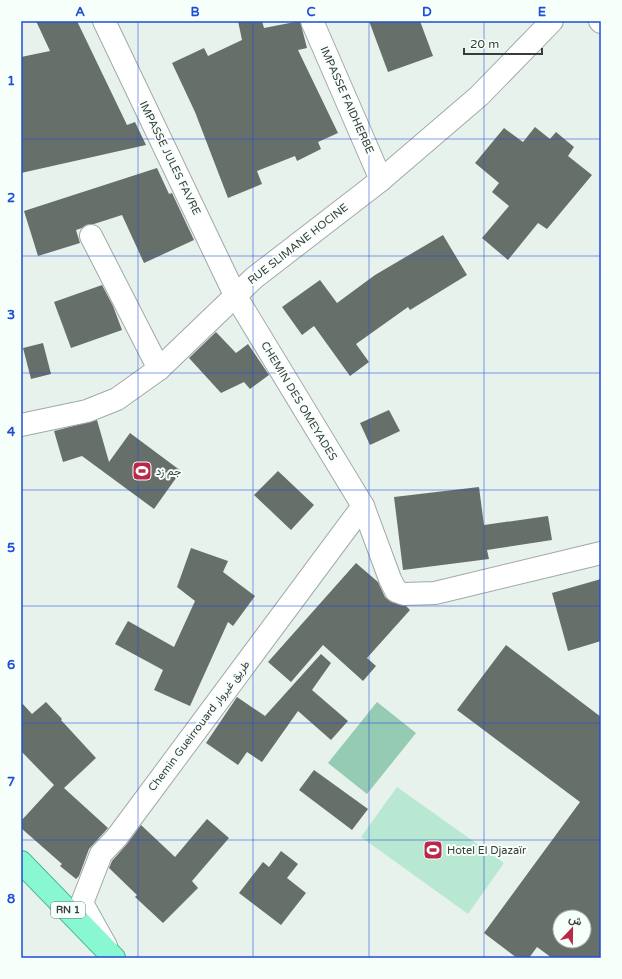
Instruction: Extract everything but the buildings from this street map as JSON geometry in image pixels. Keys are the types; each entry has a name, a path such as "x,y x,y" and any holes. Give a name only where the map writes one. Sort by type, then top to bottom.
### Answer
{"main road":[{"name":"RN 1","path":"21,862 113,957"}],"street":[{"name":"IMPASSE JULES FAVRE","path":"104,21 236,295"},
{"name":"IMPASSE FAIDHERBE","path":"312,21 381,180"},
{"name":"RUE SLIMANE HOCINE","path":"21,425 87,411 117,399 159,369 254,278 381,180 480,96 552,21"},
{"path":"91,236 159,369"},
{"name":"CHEMIN DES OMEYADES","path":"236,295 363,506 390,579 396,591 404,594 435,593 601,553"},
{"name":"Chemin Gueirrouard طريق غيروار","path":"113,957 82,903 101,854 117,837 363,506"}],"shaded area":[{"path":"377,702 416,733 367,794 328,763"},
{"name":"Hotel El Djazaïr","path":"397,787 504,863 468,914 361,837"}],"place":[{"name":"جم زد","path":"142,471"},
{"name":"Hotel El Djazaïr","path":"433,850"}]}
